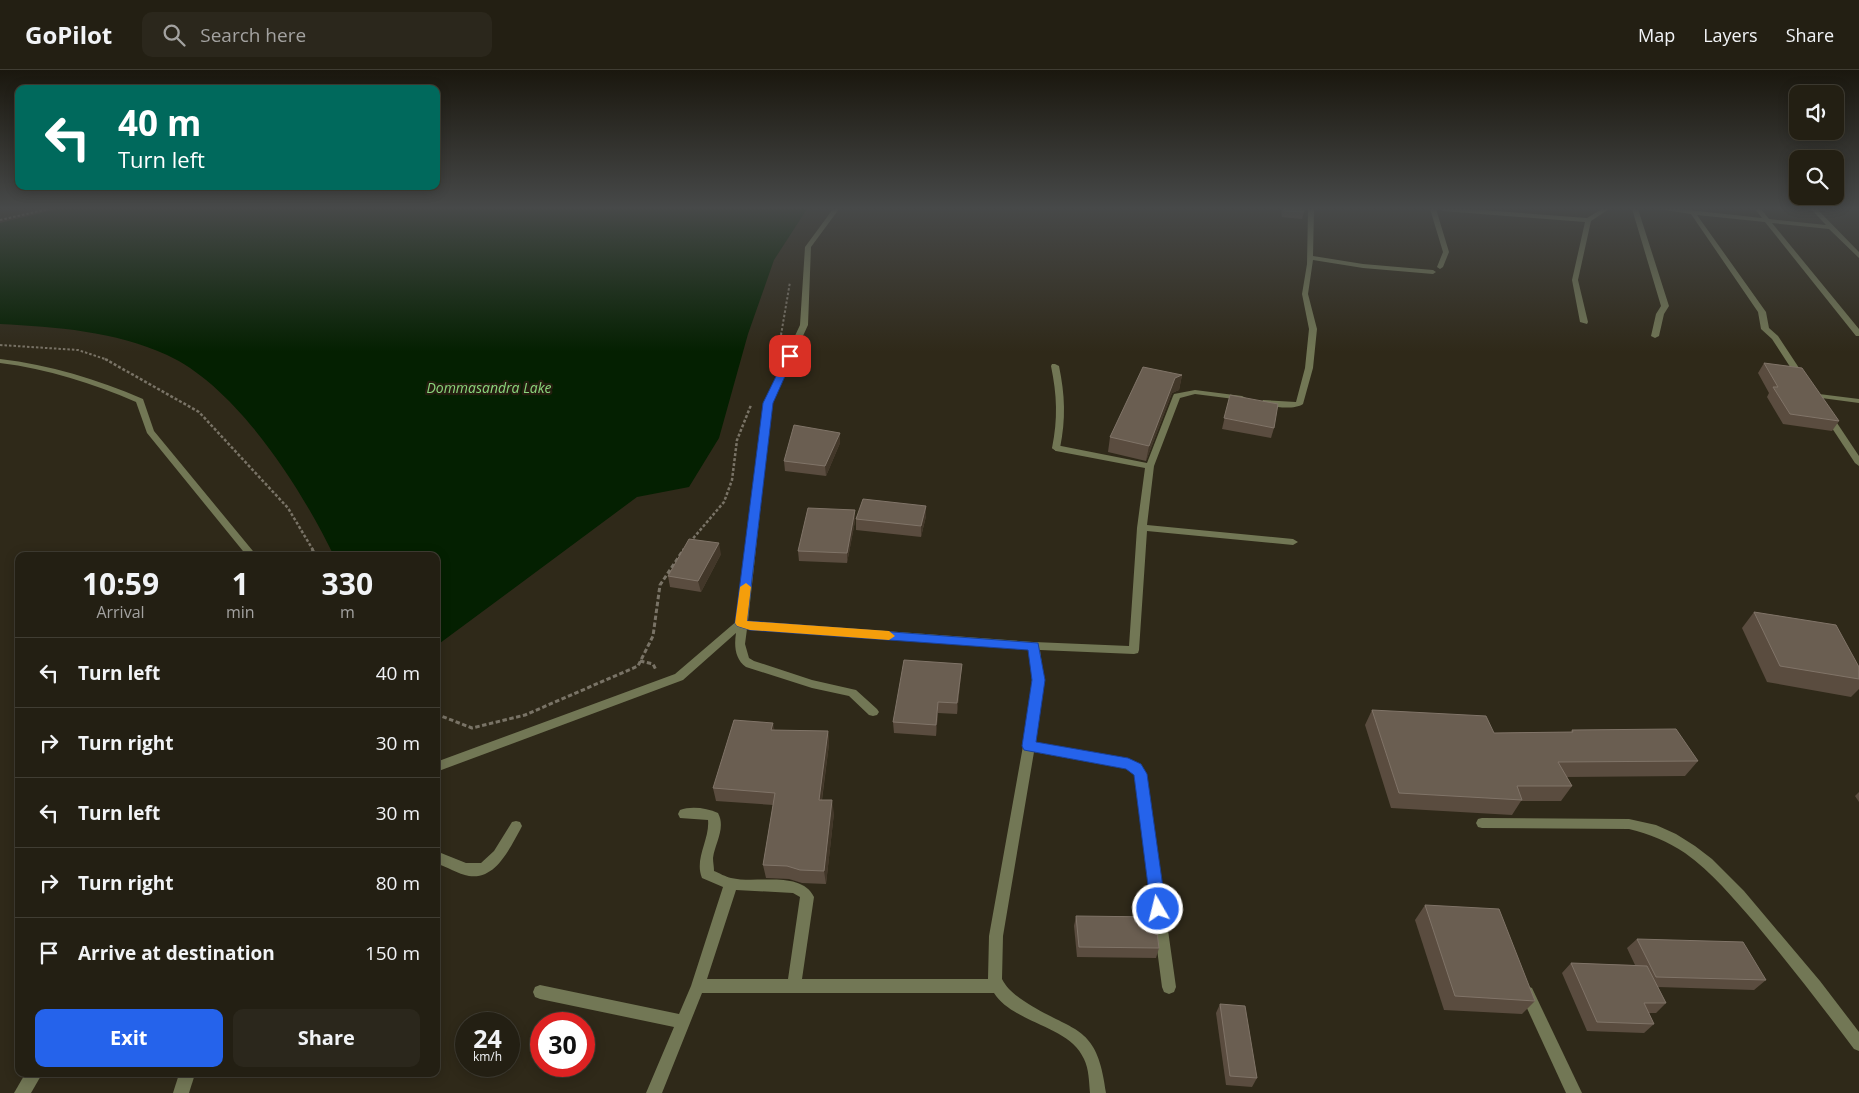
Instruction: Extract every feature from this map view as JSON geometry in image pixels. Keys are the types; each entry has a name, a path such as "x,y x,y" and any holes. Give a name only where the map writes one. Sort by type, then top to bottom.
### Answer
{"street":[{"path":"808,257 804,325 768,403 740,644 744,660 812,684 852,693 873,712"},
{"path":"1440,266 1444,257"},
{"path":"1580,257 1575,280 1584,322"},
{"path":"1650,257 1665,306 1660,314 1655,336"},
{"path":"1724,257 1760,309 1765,329 1775,338 1816,399 1859,401"},
{"path":"1797,257 1859,334"},
{"path":"741,623 750,626 1034,646 1134,650 1142,528 1150,466 1177,396 1195,392 1285,405 1299,404 1309,368 1313,329 1305,294 1310,258 1363,266 1433,272"},
{"path":"0,360 60,371 103,384 140,401 150,431 249,552"},
{"path":"1055,366 1062,400 1061,425 1056,448 1150,466"},
{"path":"1824,410 1859,463"},
{"path":"1142,528 1293,542"},
{"path":"440,765 679,677 741,623"},
{"path":"1034,646 1038,680 1029,746 996,936 996,986 1012,1002 1076,1038 1086,1047 1094,1064 1098,1093"},
{"path":"1029,746 1128,764 1136,768 1140,774 1169,987"},
{"path":"684,814 708,814 714,817 716,826 707,857 707,874 731,884 795,887 805,893 807,897 794,987"},
{"path":"1482,823 1629,824 1645,826 1680,842 1707,861 1728,883 1806,973 1859,1044"},
{"path":"440,859 469,870 484,868 494,860 516,826"},
{"path":"654,1093 698,986 731,884"},
{"path":"1520,978 1574,1093"},
{"path":"698,986 996,986"},
{"path":"540,992 684,1022"},
{"path":"22,1093 32,1077"},
{"path":"181,1093 186,1077"}],"path":[{"path":"778,342 782,334 791,274"},
{"path":"0,345 78,350 104,358 199,412 288,508 314,552"},
{"path":"440,716 472,728 526,715 638,666 653,636 660,585 679,555 724,502 732,480 737,440 754,398"}],"water":[{"name":"Dommasandra Lake","path":"0,257 776,257 748,334 719,438 689,487 637,497 440,643 440,552 332,552 304,500 264,442 218,390 193,370 167,355 127,340 64,329 0,324"}],"building":[{"path":"1764,363 1802,368 1839,421 1790,414 1773,387 1778,387"},
{"path":"1143,367 1182,375 1175,378 1149,446 1110,437"},
{"path":"1230,395 1278,404 1274,428 1224,418"},
{"path":"794,425 840,433 825,466 784,461"},
{"path":"863,499 926,506 921,526 856,519"},
{"path":"808,508 855,510 847,553 798,551"},
{"path":"689,539 719,543 698,581 668,576"},
{"path":"1754,612 1836,625 1859,667 1859,679 1780,666"},
{"path":"904,660 962,664 957,703 938,702 936,725 893,722"},
{"path":"1372,710 1486,716 1494,733 1676,729 1698,761 1558,762 1572,786 1517,786 1522,800 1399,793"},
{"path":"734,720 773,723 771,730 828,731 819,800 832,800 824,871 763,865 775,793 713,788"},
{"path":"1425,905 1499,909 1535,1001 1455,996"},
{"path":"1076,916 1155,917 1159,948 1079,947"},
{"path":"1637,939 1743,942 1766,980 1656,977"},
{"path":"1571,963 1647,966 1666,1003 1644,1003 1654,1024 1597,1022"},
{"path":"1220,1004 1245,1006 1257,1078 1230,1076"}],"slow traffic":[{"path":"746,587 741,623 750,626 889,636"}],"route":[{"path":"790,356 768,403 741,623 750,626 1034,646 1038,680 1029,746 1128,764 1136,768 1140,774 1158,909"}]}
